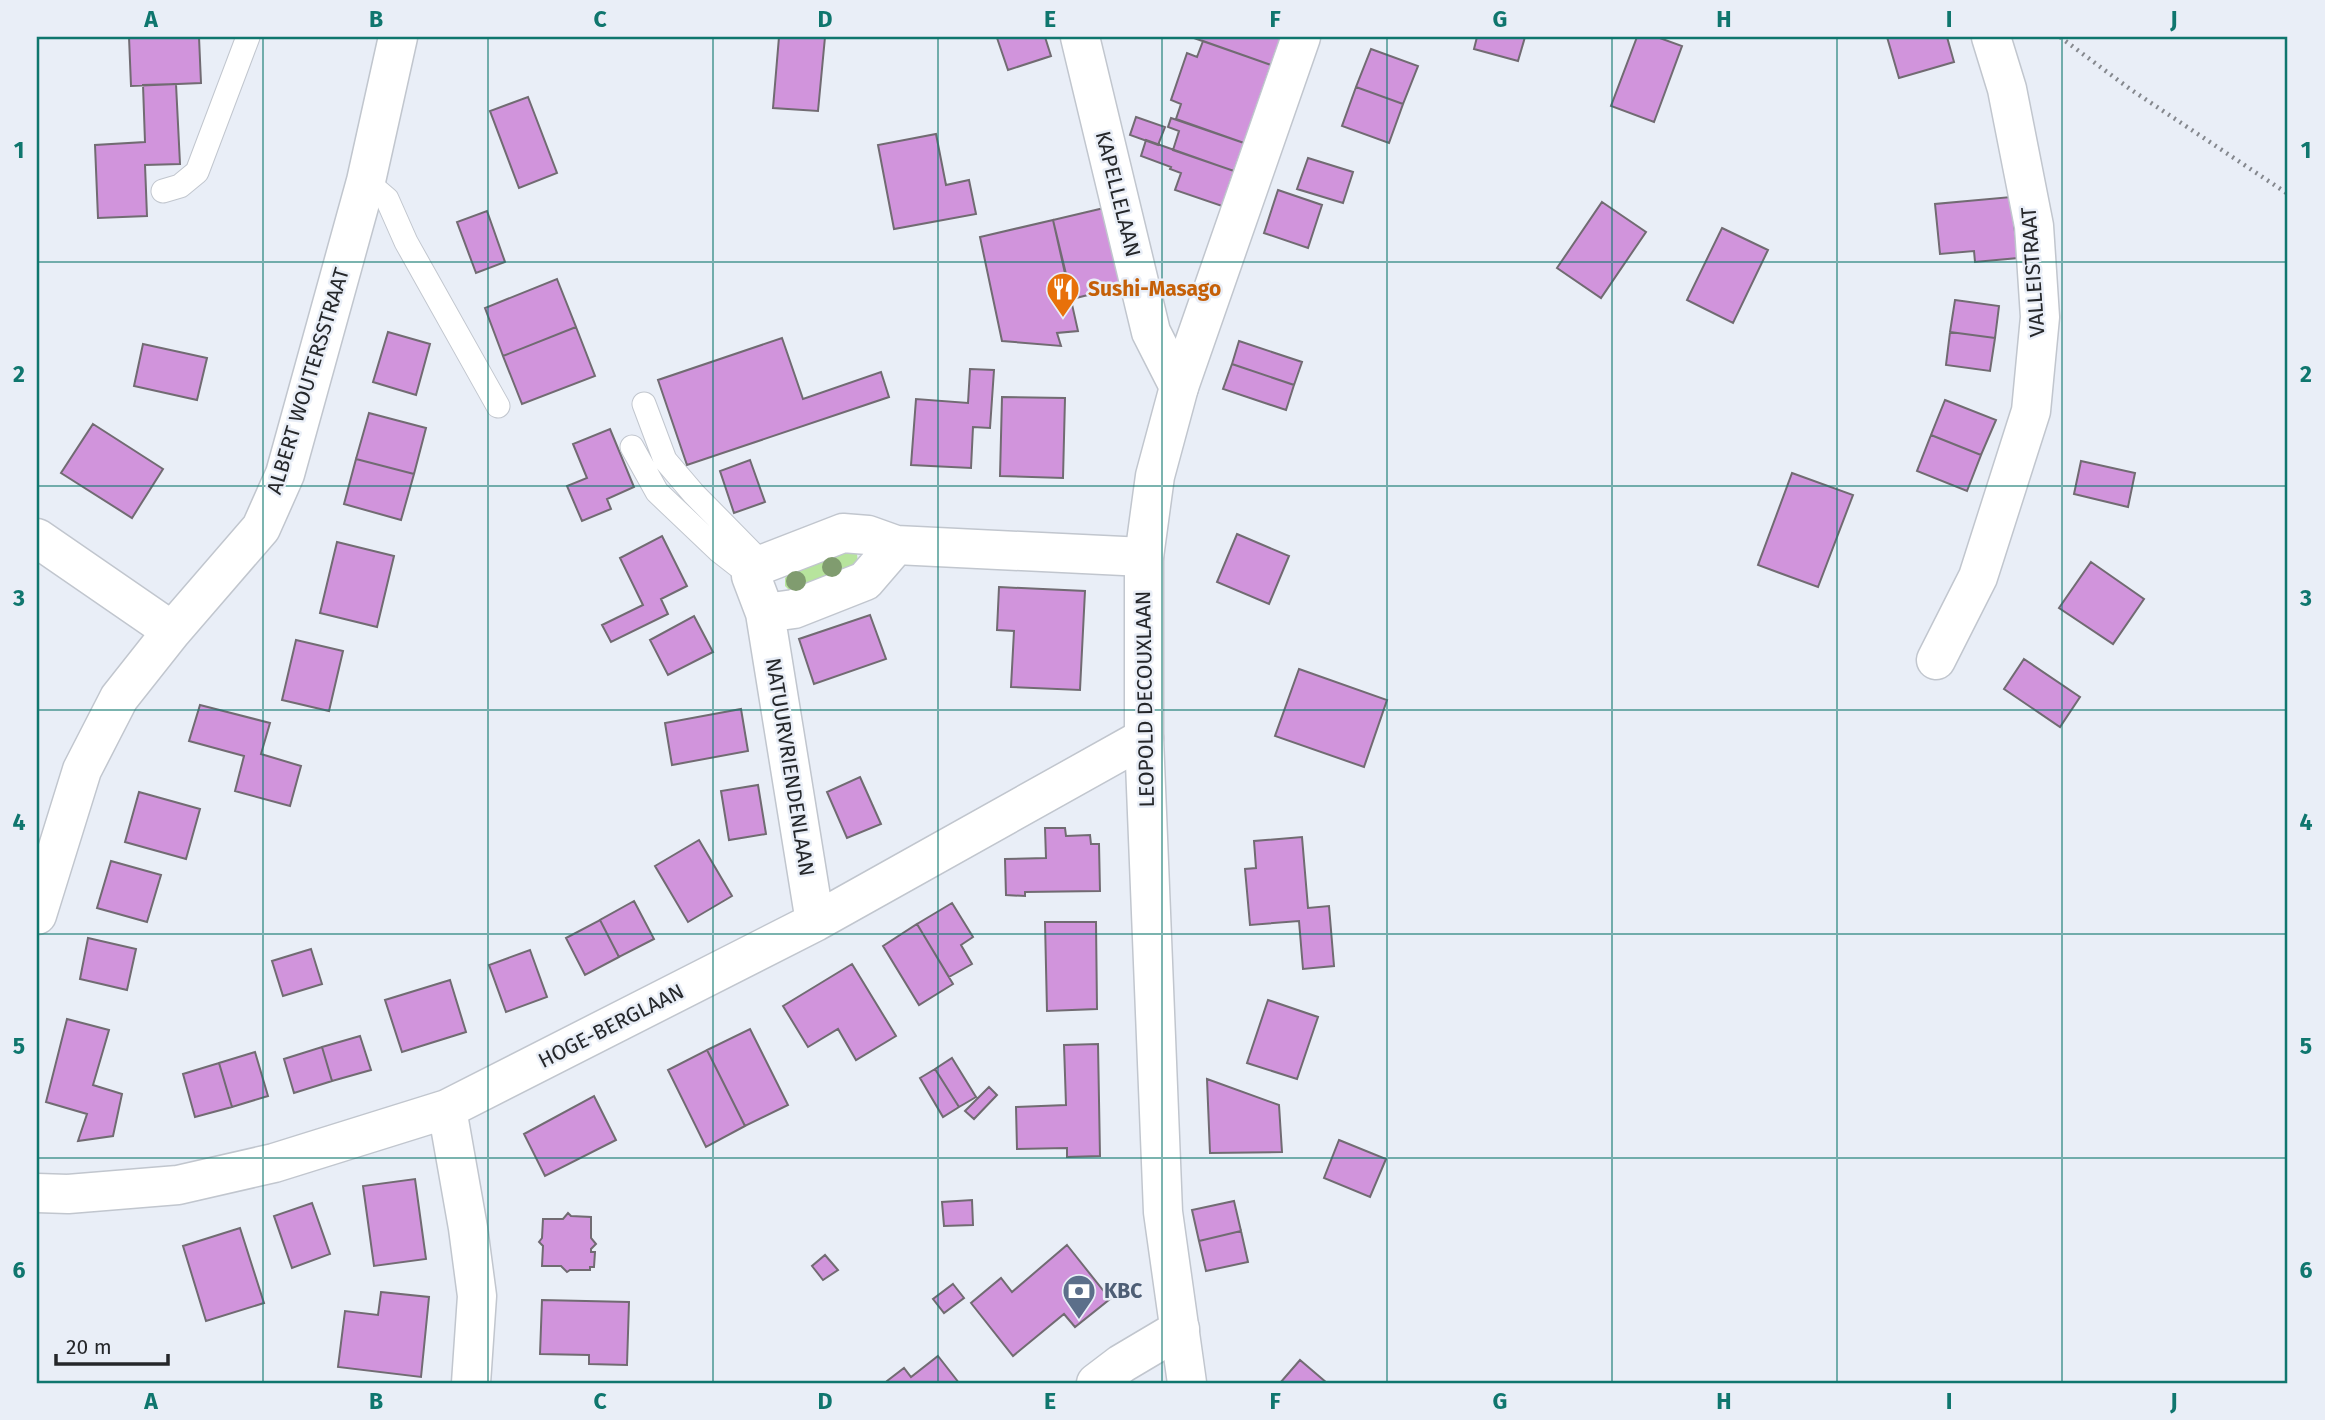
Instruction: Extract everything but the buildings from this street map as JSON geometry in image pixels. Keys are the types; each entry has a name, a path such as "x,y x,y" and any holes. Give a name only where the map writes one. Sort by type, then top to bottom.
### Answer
{"street":[{"name":"ALBERT WOUTERSSTRAAT","path":"37,915 82,770 120,698 172,631 261,528 285,474 366,181 398,37"},
{"name":"KAPELLELAAN","path":"1080,37 1151,332 1179,387"},
{"name":"LEOPOLD DECOUXLAAN","path":"1187,1383 1163,1212 1144,738 1144,557 1155,476 1179,387 1301,37"},
{"name":"VALLEISTRAAT","path":"1936,660 1978,577 2031,411 2040,317 2034,226 2007,89 1992,37"},
{"path":"757,570 842,533 867,535 896,545 1144,557"},
{"path":"37,538 172,631"},
{"path":"765,613 794,608 865,581 896,545"},
{"name":"NATUURVRIENDENLAAN","path":"757,570 815,922"},
{"name":"HOGE-BERGLAAN","path":"37,1193 68,1194 178,1185 274,1163 447,1108 815,922 1144,738"},
{"path":"447,1108 477,1296 471,1383"},
{"path":"1096,1383 1121,1364 1180,1329"}],"lane":[{"path":"163,191 180,186 197,172 247,37"},
{"path":"366,181 387,199 406,242 498,406"},
{"path":"644,404 665,460 757,570"},
{"path":"632,447 657,492 719,551 757,570"}],"path":[{"path":"2060,37 2130,89 2288,194"}],"green space":[{"path":"850,551 857,554 858,563 790,591 785,586 785,578 788,575"}],"place":[{"name":"Sushi-Masago","path":"1063,319"},
{"name":"KBC","path":"1079,1321"}]}
